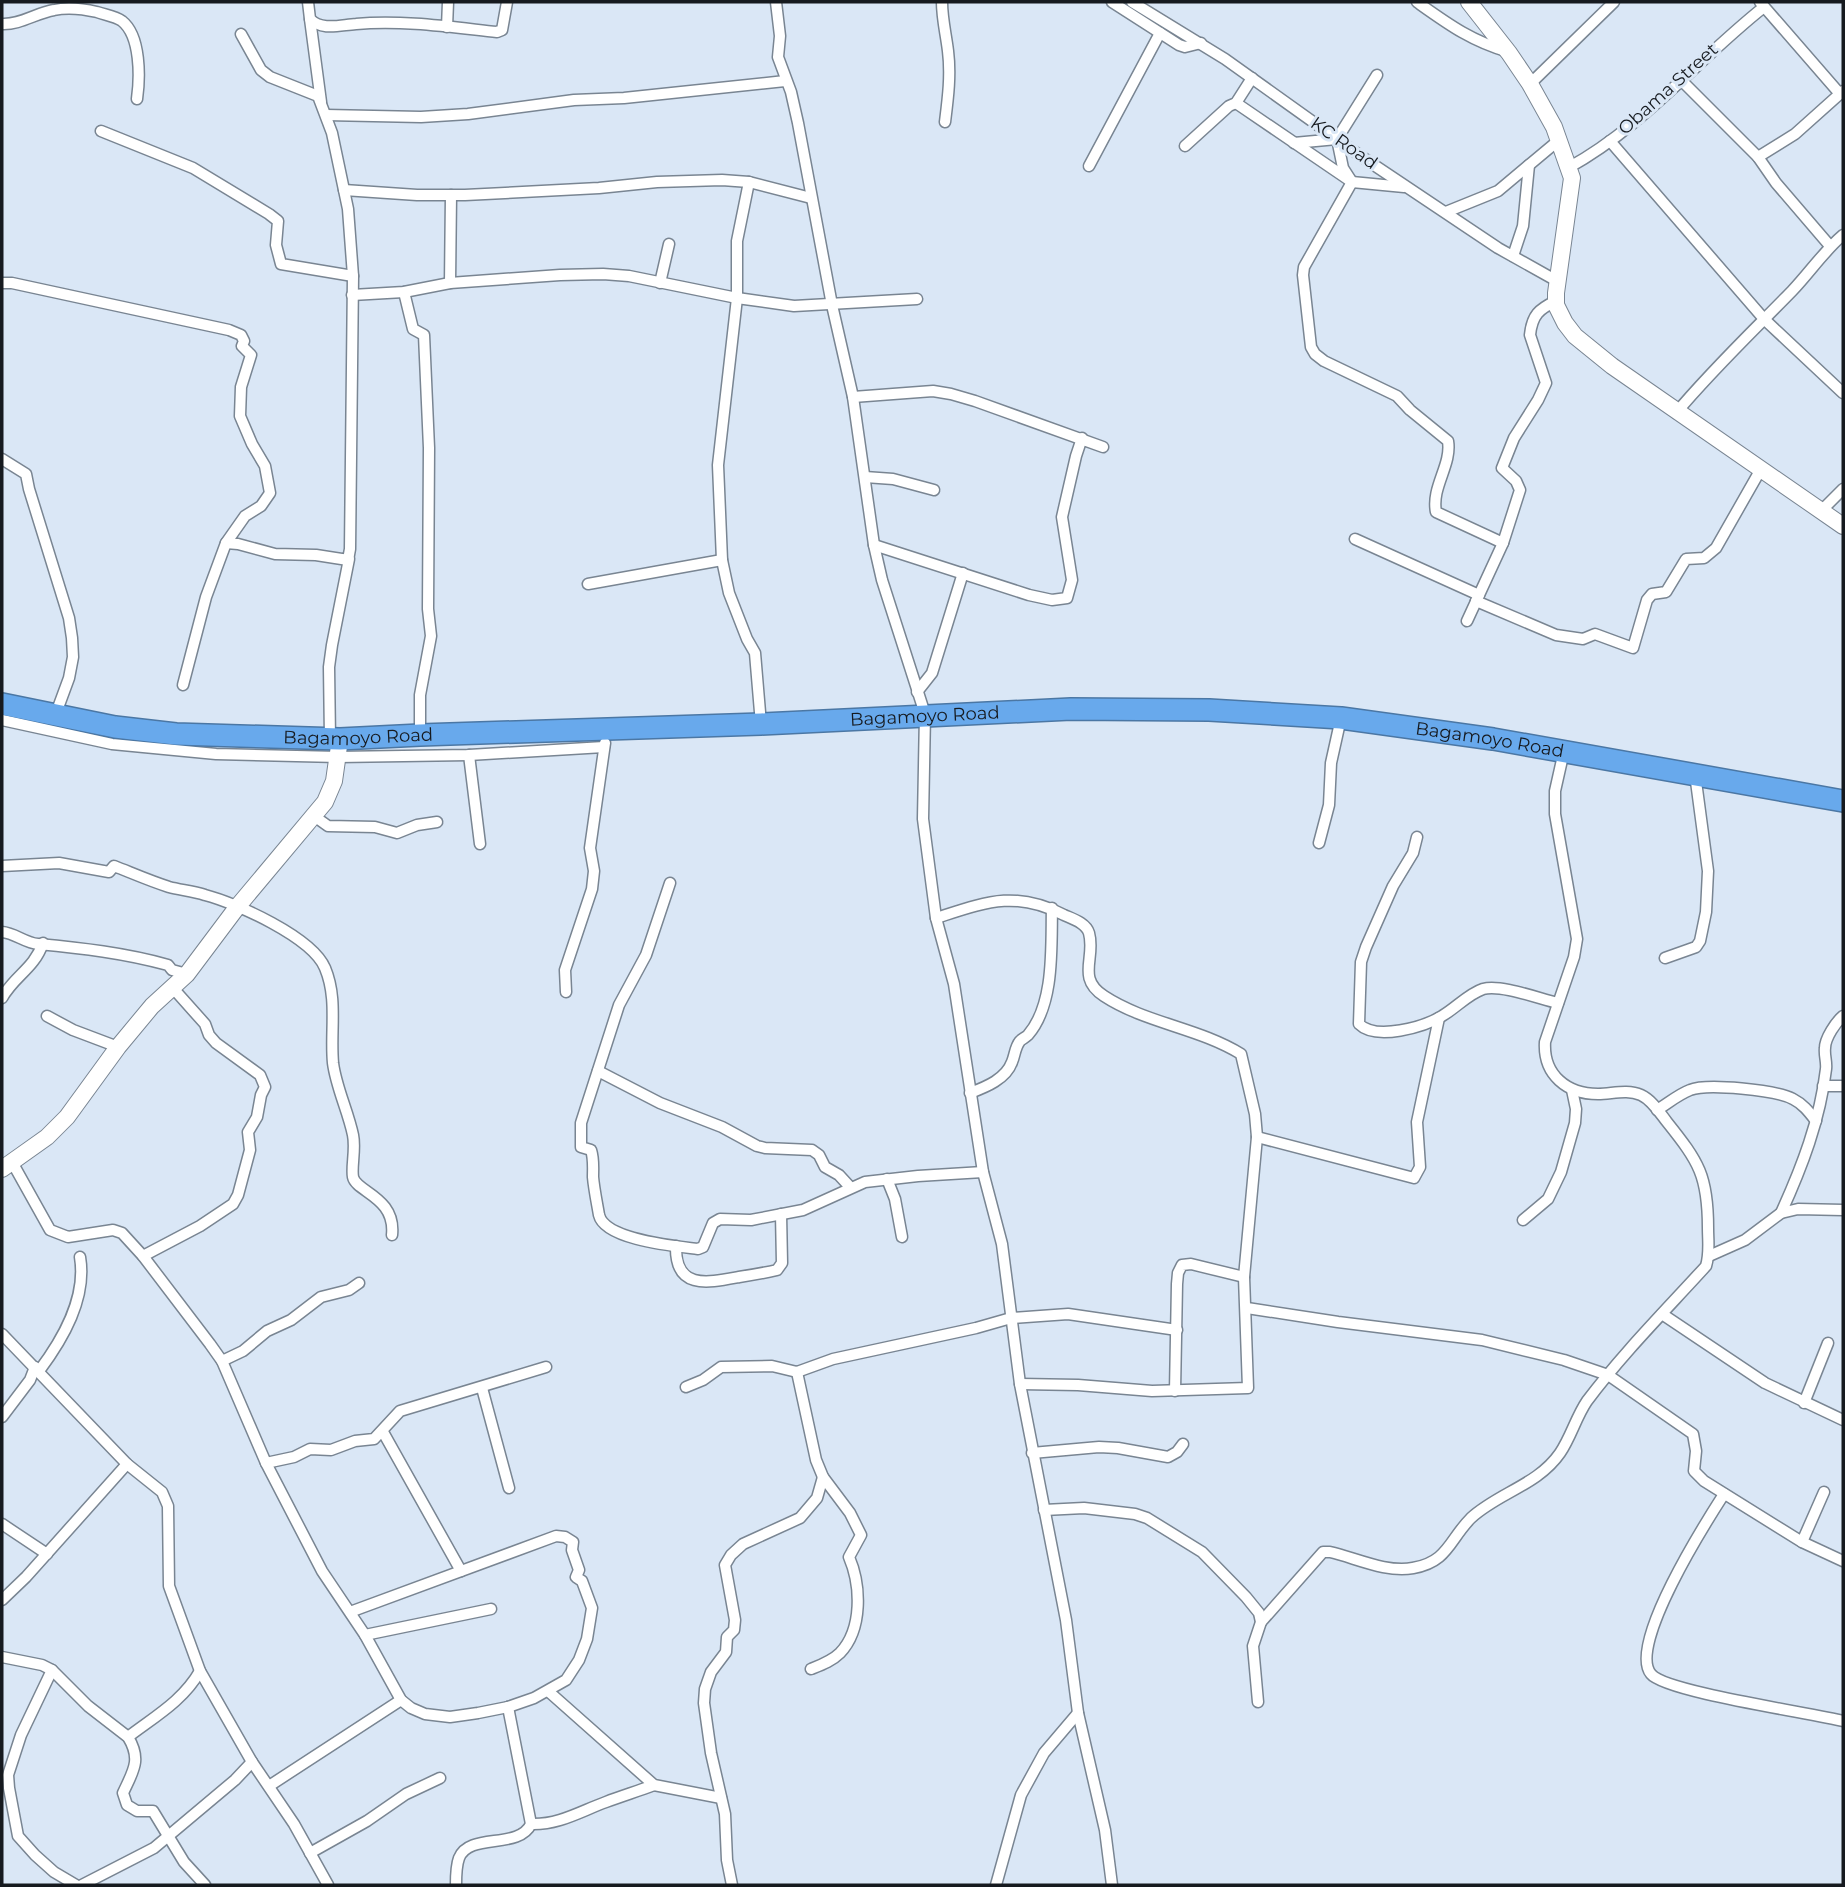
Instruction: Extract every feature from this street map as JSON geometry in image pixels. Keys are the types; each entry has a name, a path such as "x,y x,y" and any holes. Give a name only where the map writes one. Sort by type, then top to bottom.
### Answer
{"highway":[{"name":"Bagamoyo Road","path":"2,704 52,723 115,727 264,746 336,745 420,735 606,738 761,724 925,714 1159,708 1340,718 1564,751 1843,801"}],"street":[{"path":"308,2 321,102 332,133 348,209 353,276 349,559 332,645 336,745 334,781 325,802 314,816 238,906 187,974 152,1006 118,1047 67,1117 47,1137 7,1165 50,1230 68,1237 113,1230 122,1233 143,1256 222,1362 267,1463 322,1571 365,1635 401,1700 425,1714 450,1717 508,1707 548,1691 566,1680 579,1660 587,1639 593,1608 582,1581 576,1577 579,1570 572,1550 573,1542 556,1536 350,1612"},
{"path":"447,27 448,2"},
{"path":"310,19 323,27 371,23 497,32 502,30 507,2"},
{"path":"776,2 780,36 778,57 791,92 798,123 832,305 853,397 874,545 882,580 925,714 923,819 936,918 954,984 983,1172 1002,1244 1020,1384 1066,1620 1078,1713 1105,1830 1112,1885"},
{"path":"942,2 950,82 945,122"},
{"path":"1112,2 1185,47 1201,43"},
{"name":"KC Road","path":"1132,2 1201,43 1407,187 1513,256 1557,281"},
{"path":"1417,2 1461,33 1509,53"},
{"path":"1469,2 1530,84 1554,127 1572,178 1557,281 1556,301 1559,314 1575,336 1612,366 1843,526"},
{"path":"1530,84 1614,2"},
{"path":"1758,157 1795,134 1842,92 1762,4"},
{"name":"Obama Street","path":"1568,167 1610,141 1681,80 1762,4"},
{"path":"2,24 13,24 47,12 67,9 90,10 118,19 127,26 137,52 140,74 137,99"},
{"path":"1089,166 1160,33"},
{"path":"241,34 261,70 292,87 313,93 321,102"},
{"path":"1352,182 1343,168 1337,139 1377,75"},
{"path":"1185,146 1228,106 1236,103 1252,78"},
{"path":"1681,80 1758,157 1776,183 1830,246"},
{"path":"326,115 421,117 468,114 574,100 624,98 785,81"},
{"path":"1236,103 1352,182 1407,187"},
{"path":"101,131 193,167 269,214 278,221 276,245 281,264 353,276"},
{"path":"1294,143 1337,139"},
{"path":"1446,212 1492,195 1559,140"},
{"path":"1610,141 1764,319 1841,386"},
{"path":"1513,256 1523,226 1529,166"},
{"path":"344,190 451,195 722,180 749,182 811,198"},
{"path":"749,182 737,241 737,298 718,465 722,560 729,593 755,653 761,724"},
{"path":"1352,182 1304,267 1311,347 1324,361 1397,396 1448,441 1450,451 1438,487 1434,507 1436,512 1503,543"},
{"path":"450,283 451,195"},
{"path":"1676,412 1843,235"},
{"path":"660,282 669,244"},
{"path":"352,295 404,292 450,283 532,276 603,274 794,306 917,299"},
{"path":"2,283 132,308 242,335 242,346 251,355 241,387 240,416 265,466 270,493 261,506 245,516 226,544 206,597 183,685"},
{"path":"404,292 413,328 424,335 429,448 430,636 420,695 420,735"},
{"path":"1467,621 1503,543 1520,490 1516,481 1502,468 1514,438 1546,383 1530,335 1531,326 1538,311 1556,301"},
{"path":"853,397 933,391 950,394 1103,447"},
{"path":"874,545 1041,598 1067,598 1072,580 1062,517 1082,438"},
{"path":"2,459 26,474 69,618 73,657 69,678 52,723 2,720"},
{"path":"1354,539 1477,598 1514,619 1556,635 1583,639 1595,634 1633,648 1643,612 1652,594 1666,592 1686,559 1704,558 1716,548 1761,469"},
{"path":"865,477 893,479 934,490"},
{"path":"1822,510 1843,489"},
{"path":"226,544 238,544 275,554 321,555 344,561 349,559"},
{"path":"588,584 722,560"},
{"path":"918,692 932,673 963,573"},
{"path":"1319,843 1329,805 1331,762 1340,718"},
{"path":"336,745 469,755 606,738 590,848 594,871 592,889 565,970 566,992"},
{"path":"1258,1702 1254,1646 1257,1629 1323,1552 1398,1569 1413,1568 1439,1559 1469,1520 1502,1496 1531,1482 1560,1454 1586,1403 1706,1266 1709,1256 1709,1204 1703,1178 1694,1157 1642,1095 1593,1094 1572,1090 1559,1082 1550,1071 1544,1052 1574,957 1577,939 1555,814 1556,782 1564,751"},
{"path":"469,755 480,844"},
{"path":"1665,958 1696,947 1700,942 1706,912 1708,871 1695,774"},
{"path":"314,816 328,826 375,827 397,833 417,825 437,822"},
{"path":"1417,837 1413,853 1393,886 1366,947 1362,962 1359,1024 1384,1033 1402,1030 1439,1018 1474,993 1492,988 1558,1003"},
{"path":"2,866 59,863 109,872 114,866 168,887 204,894 238,906 308,945 325,967 332,998 333,1063 355,1143 353,1177 355,1182 386,1208 391,1220 392,1235"},
{"path":"670,883 646,955 619,1004 581,1122 581,1147 591,1150 593,1157 593,1179 600,1218 612,1231 698,1249 703,1247 716,1220 751,1220 803,1210 850,1187 887,1179 983,1172"},
{"path":"936,918 1011,900 1038,902 1088,929 1091,942 1089,978 1096,990 1116,1003 1241,1054 1255,1114 1257,1137 1244,1277 1248,1388 1175,1391 1020,1384"},
{"path":"970,1093 997,1080 1012,1065 1018,1043 1029,1034 1043,1006 1051,965 1052,908"},
{"path":"2,932 12,932 37,944 126,954 167,965 172,970 187,974"},
{"path":"2,998 6,990 19,980 39,957 43,943"},
{"path":"143,1256 200,1226 233,1204 250,1150 248,1132 257,1117 265,1087 260,1075 216,1043 205,1024 172,987"},
{"path":"47,1016 72,1030 118,1047"},
{"path":"1781,1213 1809,1149 1827,1062 1825,1046 1835,1025 1843,1016"},
{"path":"1257,1137 1414,1178 1420,1167 1417,1122 1439,1018"},
{"path":"598,1070 660,1103 722,1127 757,1146 811,1150 819,1155 825,1167 839,1175 850,1187"},
{"path":"1823,1086 1843,1086"},
{"path":"1657,1110 1690,1089 1713,1087 1769,1091 1791,1098 1804,1106 1816,1121"},
{"path":"1523,1220 1548,1199 1561,1171 1575,1123 1576,1109 1572,1090"},
{"path":"887,1179 895,1199 902,1237"},
{"path":"1709,1256 1745,1240 1781,1213 1798,1209 1843,1210"},
{"path":"676,1246 676,1259 681,1272 703,1283 777,1270 782,1263 781,1214"},
{"path":"2,1417 63,1334 82,1282 80,1257"},
{"path":"1175,1391 1177,1284 1182,1265 1191,1264 1244,1277"},
{"path":"222,1362 243,1351 267,1331 291,1320 321,1297 349,1290 359,1283"},
{"path":"1247,1308 1482,1339 1553,1357 1608,1375 1688,1428 1695,1439 1694,1471 1704,1481 1802,1542 1843,1561"},
{"path":"686,1387 703,1380 721,1367 772,1366 797,1372 833,1359 1011,1318 1068,1314 1177,1330"},
{"path":"1662,1314 1729,1360 1804,1403 1843,1417"},
{"path":"2,1334 127,1464 162,1492 168,1506 169,1586 200,1671 328,1885"},
{"path":"1804,1403 1828,1343"},
{"path":"267,1463 294,1457 310,1449 331,1450 355,1441 374,1439 400,1411 546,1367"},
{"path":"797,1372 816,1460 823,1477 850,1513 860,1535 849,1557 857,1576 859,1598 855,1620 844,1648 838,1655 811,1669"},
{"path":"482,1388 509,1488"},
{"path":"383,1432 461,1571"},
{"path":"1032,1453 1099,1447 1168,1457 1177,1452 1183,1444"},
{"path":"2,1600 26,1577 127,1464"},
{"path":"732,1885 725,1837 725,1814 710,1753 704,1703 705,1689 711,1672 726,1652 727,1637 734,1630 735,1620 725,1565 743,1544 800,1518 817,1498 823,1477"},
{"path":"1802,1542 1824,1492"},
{"path":"1724,1494 1669,1588 1652,1633 1647,1665 1649,1672 1656,1680 1674,1685 1768,1707 1842,1718"},
{"path":"1044,1510 1105,1510 1147,1518 1202,1552 1246,1597 1259,1613 1261,1622"},
{"path":"2,1524 47,1554"},
{"path":"365,1635 491,1609"},
{"path":"2,1657 43,1665 52,1670 88,1706 128,1737 132,1743 136,1768 123,1793 127,1805 137,1811 153,1811 184,1862 205,1885"},
{"path":"52,1670 21,1735 8,1774 9,1788 18,1836 54,1872 76,1885"},
{"path":"128,1737 190,1689 200,1671"},
{"path":"548,1691 654,1785 721,1798"},
{"path":"269,1786 401,1700"},
{"path":"456,1885 459,1858 463,1851 471,1846 518,1836 528,1831 531,1824 508,1707"},
{"path":"996,1885 1021,1795 1044,1753 1078,1713"},
{"path":"82,1885 142,1856 235,1780 252,1762"},
{"path":"310,1853 367,1821 407,1794 440,1778"},
{"path":"531,1824 555,1822 654,1785"}]}
